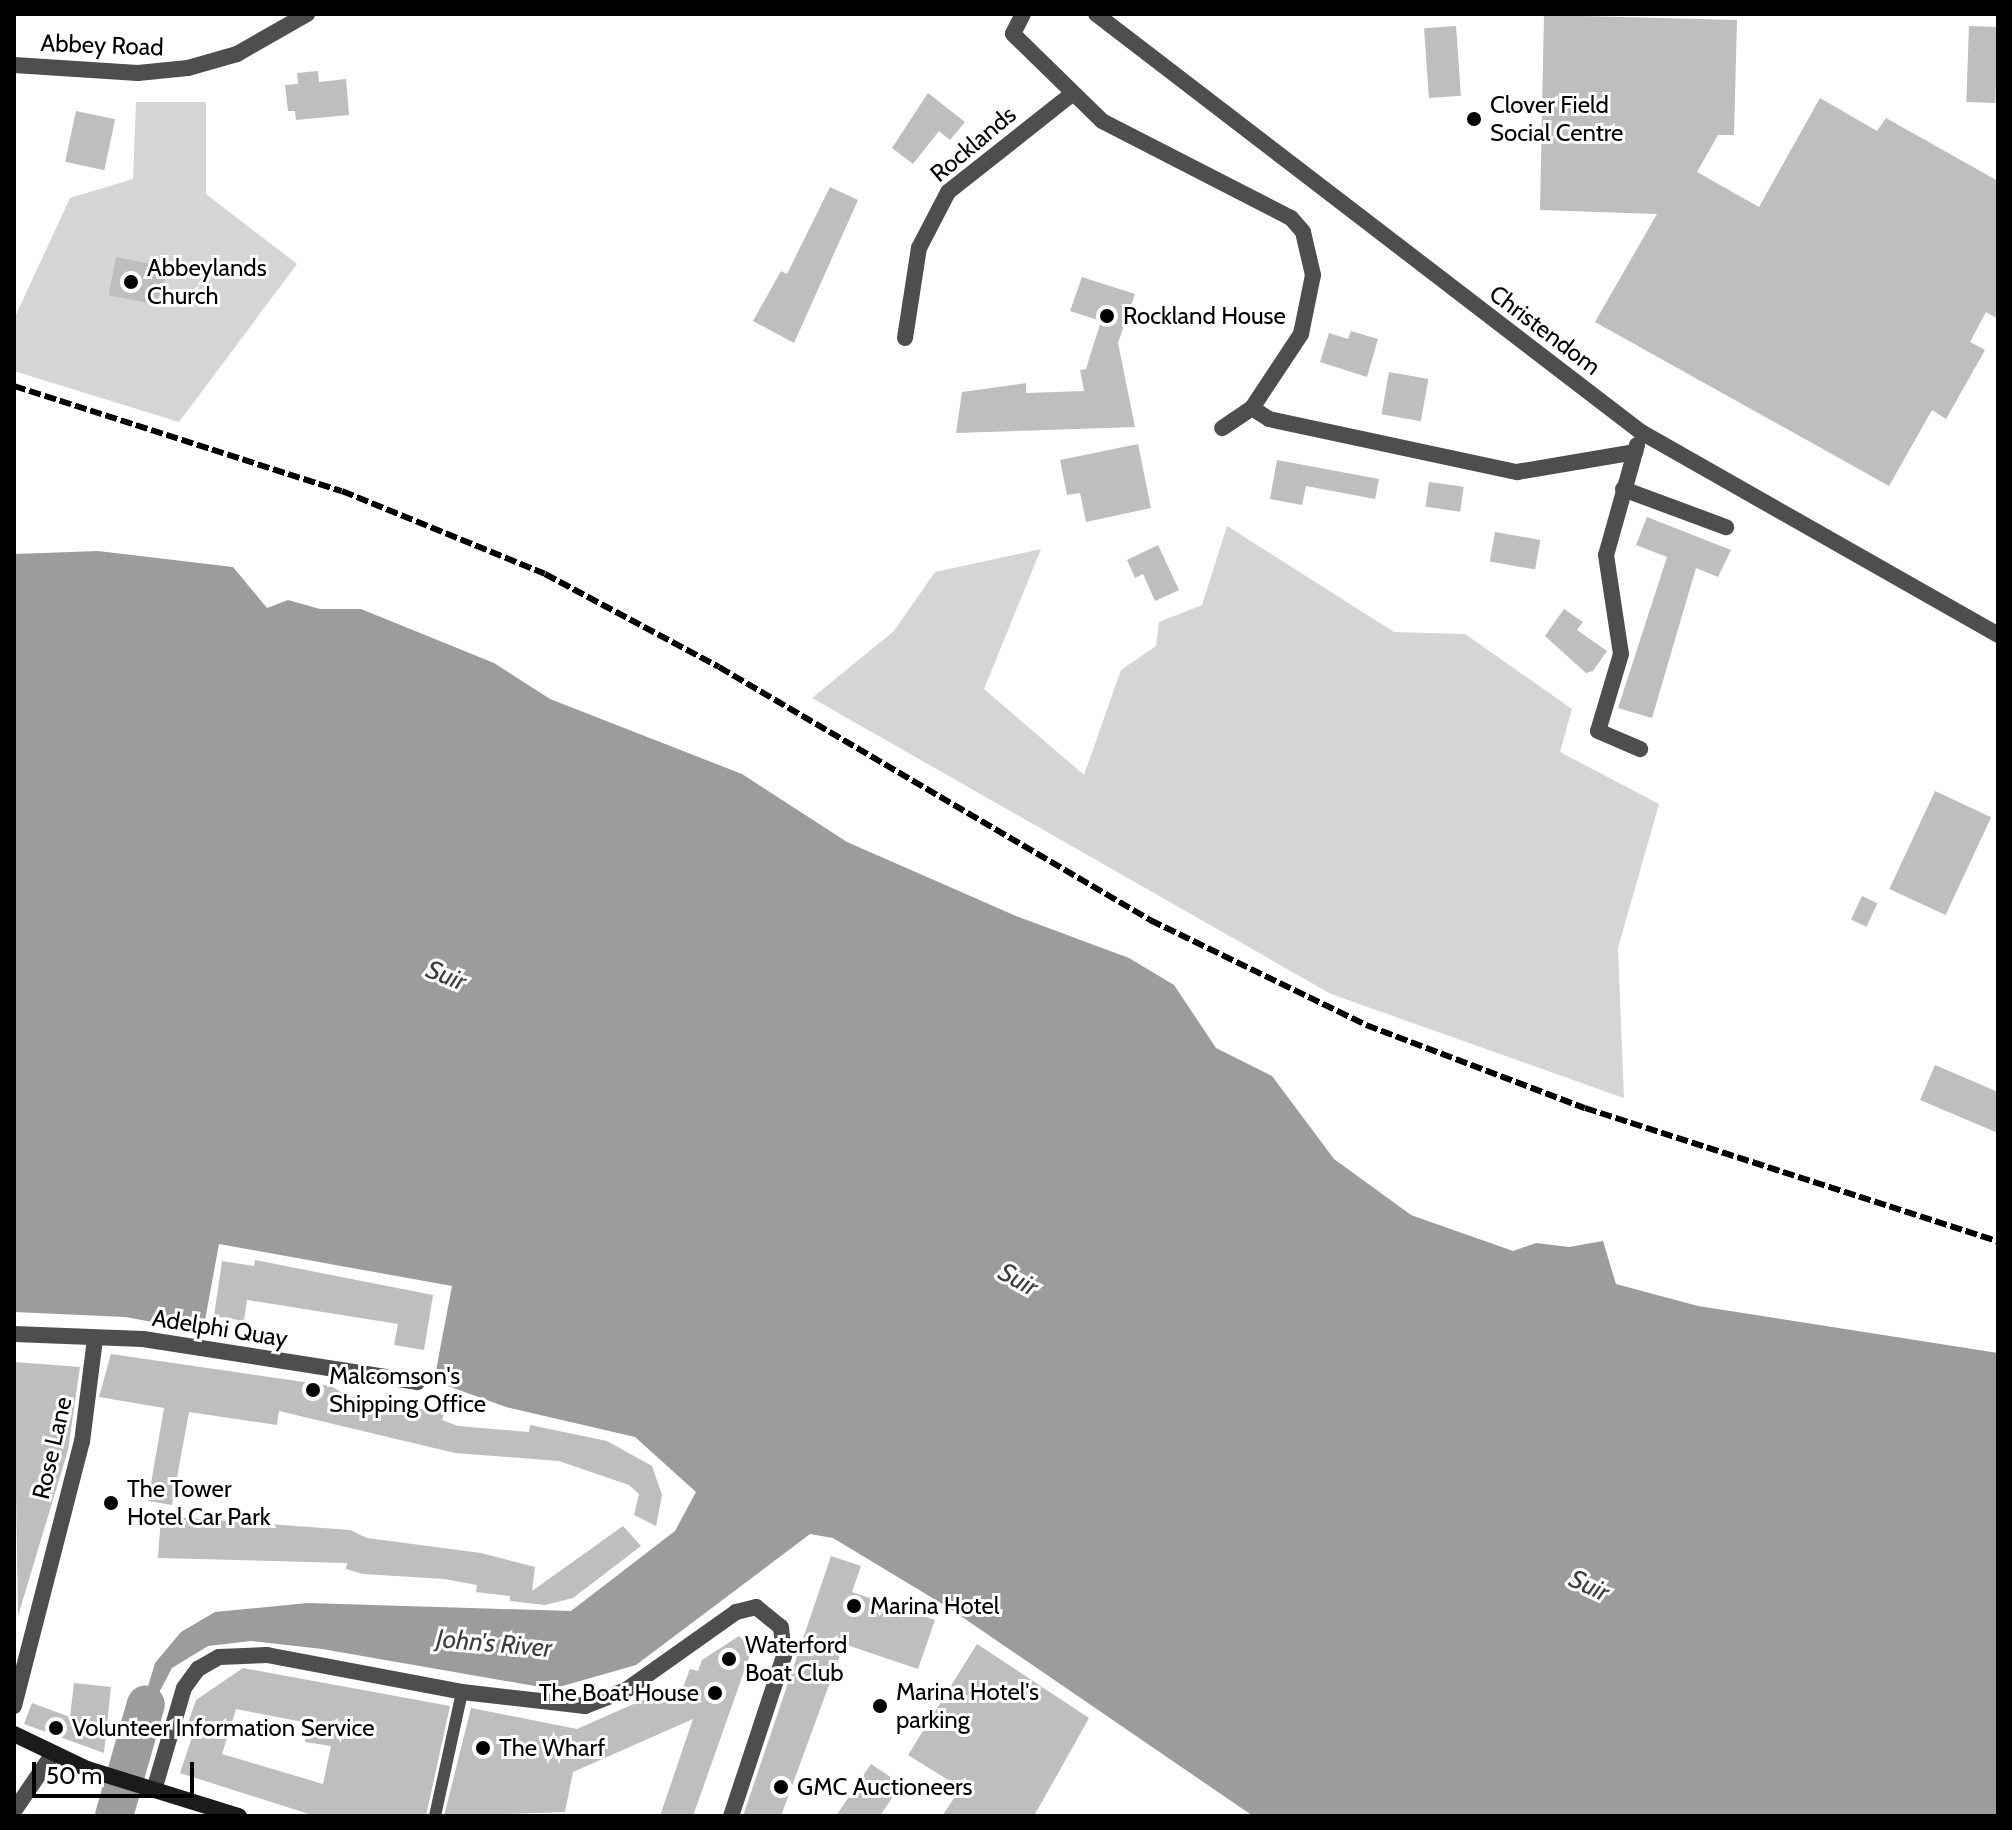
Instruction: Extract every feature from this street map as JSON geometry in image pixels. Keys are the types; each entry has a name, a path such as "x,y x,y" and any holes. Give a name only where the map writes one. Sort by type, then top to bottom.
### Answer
{"main road":[{"path":"14,1734 52,1755 100,1774 239,1816"}],"street":[{"name":"Abbey Road","path":"14,65 138,73 188,68 237,54 307,14"},
{"path":"1023,14 1013,34 1102,121 1291,218 1303,232 1311,250 1311,302 1284,365 1252,408 1222,428"},
{"name":"Christendom","path":"1096,14 1641,432 1998,635"},
{"name":"Rocklands","path":"905,338 919,248 948,192 1072,94"},
{"path":"1252,408 1269,419 1517,472 1635,452"},
{"path":"1640,749 1598,731 1621,654 1606,555 1641,432"},
{"path":"1623,489 1726,527"},
{"name":"Adelphi Quay","path":"14,1334 143,1339 418,1382"},
{"name":"Rose Lane","path":"14,1706 82,1442 95,1339"},
{"path":"147,1788 184,1688 198,1669 219,1657 267,1655 462,1692 585,1706 646,1678 743,1608 762,1608 781,1627 782,1665 731,1816"},
{"path":"435,1816 462,1692"},
{"path":"14,1811 52,1755"}],"shaded area":[{"path":"136,102 206,102 206,194 297,264 179,422 14,371 14,319 70,198 133,179"},
{"path":"1227,526 1394,632 1465,634 1572,709 1560,752 1659,804 1618,948 1624,1098 1331,994 812,698 894,631 935,572 1041,549 984,689 1084,775 1121,670 1156,646 1159,622 1202,605"}],"water":[{"name":"Suir","path":"98,551 233,567 267,608 288,600 320,609 361,609 494,663 550,699 742,774 847,842 1016,916 1129,958 1174,985 1216,1048 1272,1076 1334,1159 1411,1215 1513,1251 1536,1243 1569,1247 1603,1241 1616,1284 1698,1306 1998,1353 1998,1816 1253,1816 949,1608 833,1538 810,1534 636,1665 552,1689 322,1649 251,1641 208,1646 172,1668 129,1750 155,1663 181,1632 215,1612 308,1603 571,1611 675,1531 696,1492 635,1437 506,1407 434,1381 452,1286 219,1244 203,1331 125,1317 14,1312 14,554"}],"building":[{"path":"1544,15 1737,20 1734,135 1718,135 1697,172 1759,207 1820,98 1877,131 1886,118 1998,181 1998,319 1986,312 1970,342 1985,350 1946,419 1932,410 1889,486 1595,322 1657,214 1540,210"},
{"path":"1456,26 1461,96 1429,98 1424,28"},
{"path":"1969,26 1998,27 1995,103 1966,102"},
{"path":"318,71 319,82 346,79 349,115 296,120 295,111 288,111 285,85 298,84 297,73"},
{"path":"928,93 965,122 950,140 939,131 913,164 892,148"},
{"path":"76,111 115,119 104,170 65,162"},
{"path":"830,187 858,200 794,343 753,321 781,271 787,274"},
{"name":"Abbeylands Church","path":"116,257 167,267 160,305 109,295"},
{"path":"1082,277 1135,294 1118,343 1135,427 956,433 962,392 1026,383 1026,393 1084,391 1080,370 1086,369 1101,321 1070,311"},
{"path":"1351,331 1378,339 1367,377 1320,362 1329,333 1348,339"},
{"path":"1389,372 1428,379 1421,421 1382,414"},
{"path":"1138,444 1151,508 1086,522 1080,493 1067,495 1060,460"},
{"path":"1277,460 1379,479 1375,499 1306,486 1302,505 1270,499"},
{"path":"1429,482 1464,487 1460,512 1426,507"},
{"path":"1647,517 1731,550 1718,577 1696,568 1652,718 1618,708 1667,557 1636,545"},
{"path":"1495,532 1540,540 1535,570 1490,562"},
{"path":"1158,545 1179,590 1155,601 1143,574 1135,578 1127,560"},
{"path":"1564,609 1583,622 1577,630 1607,651 1593,671 1586,673 1545,636"},
{"path":"1935,791 1991,817 1946,915 1889,889"},
{"path":"1862,896 1877,903 1866,927 1851,920"},
{"path":"1935,1065 1998,1092 1998,1133 1920,1100"},
{"path":"255,1260 433,1295 424,1350 394,1345 398,1324 247,1300 244,1321 214,1316 222,1261 254,1266"},
{"path":"111,1354 331,1386 347,1396 444,1413 442,1420 458,1426 529,1432 530,1425 607,1441 652,1466 662,1495 656,1526 634,1515 639,1494 629,1485 559,1461 455,1453 279,1411 277,1425 189,1412 172,1505 148,1501 164,1408 99,1397"},
{"path":"14,1362 80,1367 68,1450 18,1616"},
{"path":"161,1516 350,1530 367,1538 481,1553 535,1567 532,1591 623,1526 641,1546 573,1598 545,1605 510,1601 510,1596 476,1592 477,1585 444,1579 363,1574 346,1569 347,1563 158,1558"},
{"path":"831,1556 861,1566 852,1592 935,1620 918,1669 844,1644 781,1816 743,1816"},
{"path":"739,1636 752,1649 693,1816 660,1816 693,1719 573,1772 565,1812 444,1816 471,1708 577,1729 663,1691 679,1698 690,1669 698,1671 702,1660"},
{"path":"977,1644 1089,1718 1034,1816 942,1816 961,1788 908,1755"},
{"path":"243,1668 450,1706 426,1816 315,1816 180,1773 196,1725 188,1723 196,1700","holes":["236,1709 308,1723 305,1742 331,1746 323,1784 222,1754"]},
{"path":"74,1683 111,1687 104,1753 24,1724 32,1703 70,1717"},
{"path":"871,1764 901,1784 880,1816 836,1816"}],"waterway":[{"name":"John's River","path":"114,1816 146,1704"}],"railway":[{"path":"14,386 342,491 545,574 719,667 1150,920 1366,1025 1585,1108 1998,1241"}],"place":[{"name":"Clover Field Social Centre","path":"1474,119"},
{"name":"Abbeylands Church","path":"131,282"},
{"name":"Rockland House","path":"1107,316"},
{"name":"Malcomson's Shipping Office","path":"313,1390"},
{"name":"The Tower Hotel Car Park","path":"111,1503"},
{"name":"Marina Hotel","path":"854,1606"},
{"name":"Waterford Boat Club","path":"729,1659"},
{"name":"The Boat House","path":"715,1693"},
{"name":"Marina Hotel's parking","path":"880,1706"},
{"name":"Volunteer Information Service","path":"56,1728"},
{"name":"The Wharf","path":"483,1748"},
{"name":"GMC Auctioneers","path":"781,1787"}]}
